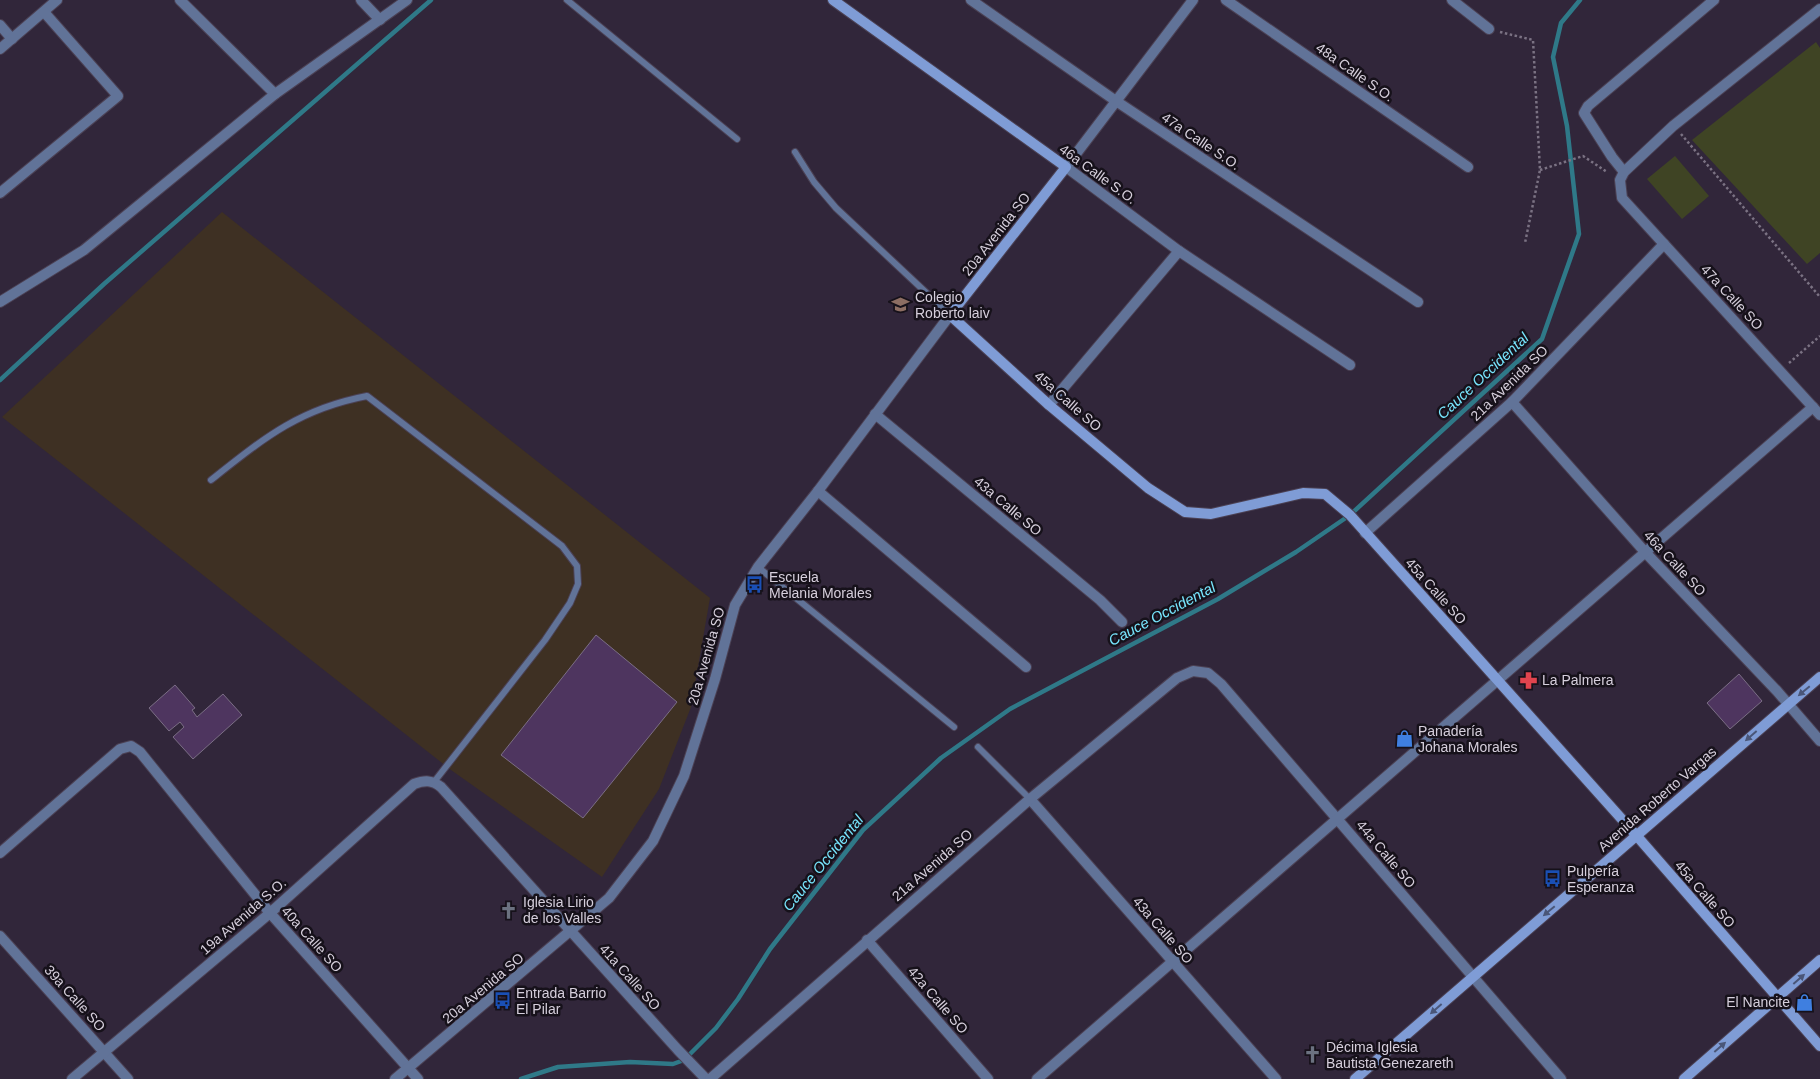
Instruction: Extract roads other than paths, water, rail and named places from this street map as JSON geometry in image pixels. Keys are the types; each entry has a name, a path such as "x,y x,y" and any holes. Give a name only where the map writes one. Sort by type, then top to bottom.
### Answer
{"street":[{"path":"0,49 57,0"},
{"path":"180,0 275,94"},
{"path":"361,0 380,20"},
{"path":"0,302 84,250 275,94 407,0"},
{"name":"46a Calle S.O.","path":"834,0 1179,251 1350,365"},
{"name":"47a Calle S.O.","path":"971,0 1116,101 1418,302"},
{"path":"1066,167 1194,0"},
{"name":"48a Calle S.O.","path":"1226,0 1468,167"},
{"path":"1452,0 1489,29"},
{"path":"1714,0 1588,106 1584,113 1612,158 1624,172 1673,126 1820,9"},
{"path":"0,193 118,96 44,12"},
{"path":"0,25 12,39"},
{"name":"20a Avenida SO","path":"395,1079 609,898 653,841 684,776 715,679 734,605 758,567 818,491 950,315 1066,167"},
{"name":"47a Calle SO","path":"1624,172 1620,180 1622,198 1781,370 1820,415"},
{"name":"21a Avenida SO","path":"1366,533 1512,402 1664,244"},
{"path":"1049,405 1179,251"},
{"name":"45a Calle SO","path":"950,315 1049,405 1148,488 1185,512 1211,514 1303,494 1325,494 1350,515 1636,835 1820,1046"},
{"name":"46a Calle SO","path":"1512,402 1645,552 1788,704 1820,741"},
{"path":"1037,1079 1813,407"},
{"name":"43a Calle SO","path":"875,414 1100,600 1122,622"},
{"path":"818,491 1026,667"},
{"name":"44a Calle SO","path":"1177,678 1194,672 1208,673 1220,684 1338,818 1561,1079"},
{"name":"Avenida Roberto Vargas","path":"1355,1079 1820,677"},
{"name":"21a Avenida SO","path":"708,1079 1030,798 1177,678"},
{"name":"40a Calle SO","path":"0,853 120,749 131,746 140,752 270,913 418,1079"},
{"name":"19a Avenida S.O.","path":"72,1079 270,913 414,784 423,781 434,782"},
{"name":"41a Calle SO","path":"434,782 441,787 692,1066 708,1079"},
{"name":"43a Calle SO","path":"1030,798 1276,1079"},
{"name":"39a Calle SO","path":"0,936 128,1079"},
{"name":"42a Calle SO","path":"867,940 988,1079"},
{"path":"1684,1079 1820,960"}],"lane":[{"path":"567,0 737,139"},
{"path":"795,152 814,182 836,208 950,315"},
{"path":"211,480 265,438 297,418 327,405 367,396 562,546 577,566 578,584 570,603 545,640 434,782"},
{"path":"758,567 954,727"},
{"path":"978,746 1030,798"}],"waterway":[{"path":"0,380 104,284 431,0"},
{"name":"Cauce Occidental","path":"521,1079 558,1067 630,1062 673,1064 684,1060 716,1028 738,999 770,949 863,830 941,758 1010,709 1218,599 1296,552 1350,515 1542,339 1579,234 1567,126 1553,57 1561,23 1580,0"}],"place":[{"name":"Colegio Roberto laiv","path":"901,305"},
{"name":"Escuela Melania Morales","path":"755,585"},
{"name":"La Palmera","path":"1528,680"},
{"name":"Panadería Johana Morales","path":"1404,739"},
{"name":"Pulpería Esperanza","path":"1553,879"},
{"name":"Iglesia Lirio de los Valles","path":"509,910"},
{"name":"Entrada Barrio El Pilar","path":"502,1001"},
{"name":"El Nancite","path":"1804,1002"},
{"name":"Décima Iglesia Bautista Genezareth","path":"1312,1055"}]}
